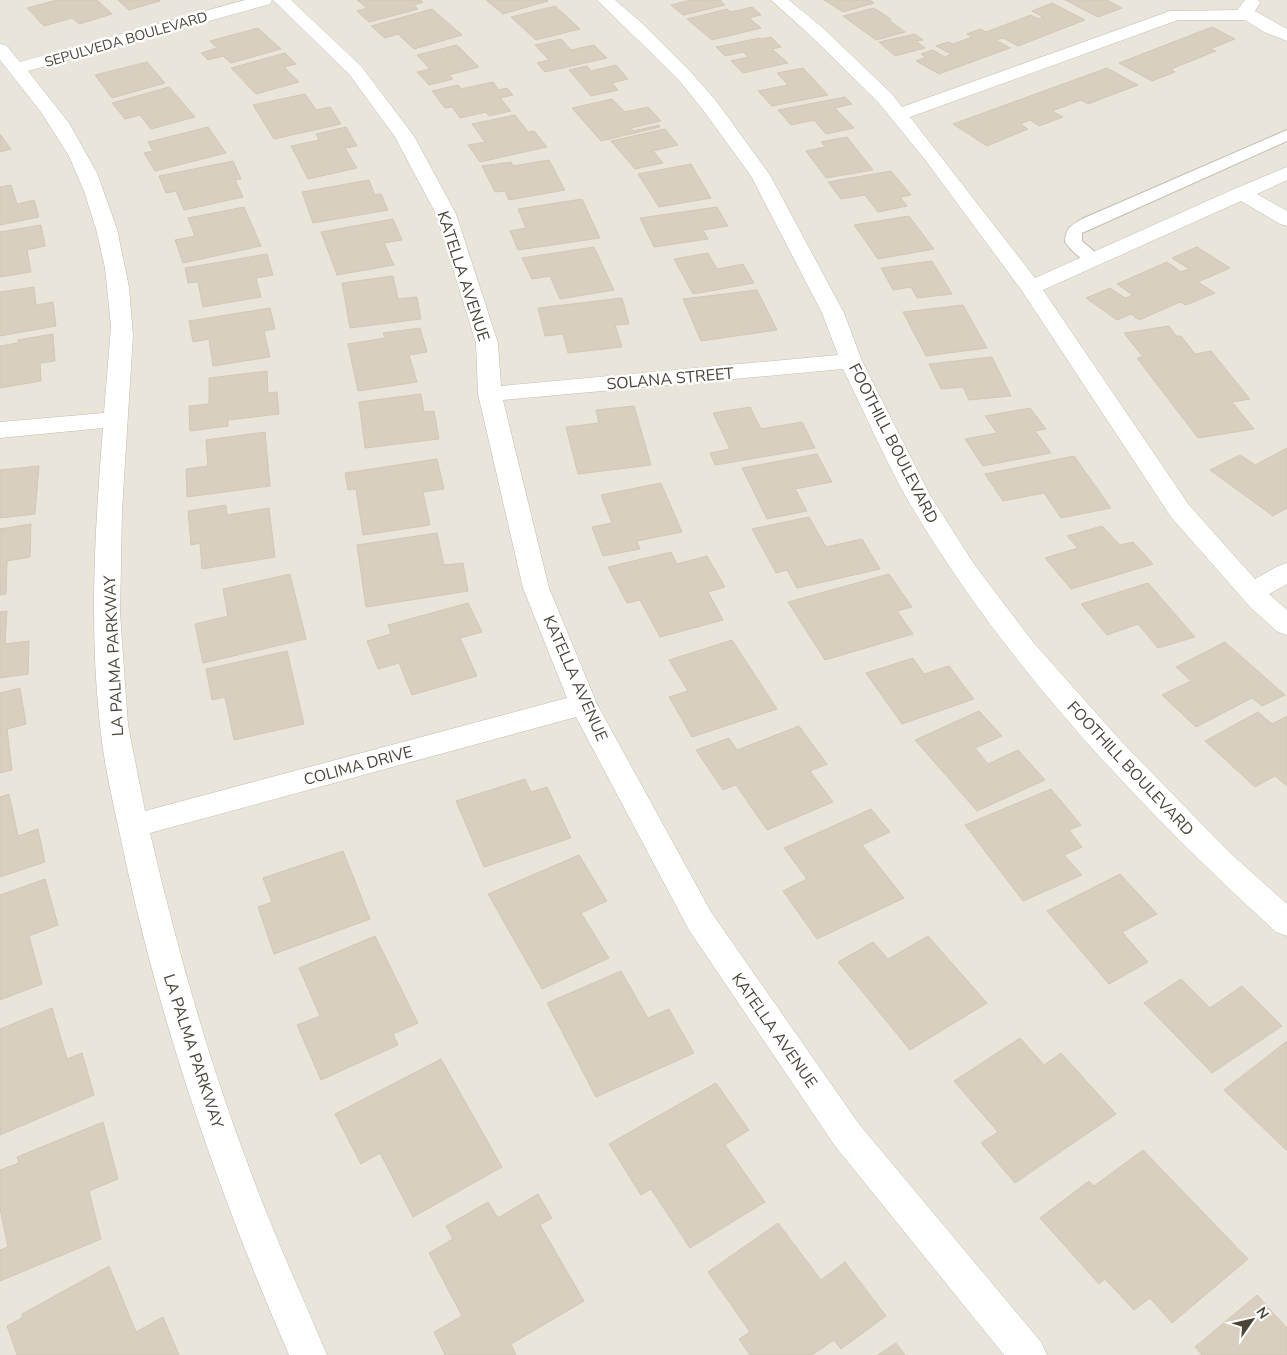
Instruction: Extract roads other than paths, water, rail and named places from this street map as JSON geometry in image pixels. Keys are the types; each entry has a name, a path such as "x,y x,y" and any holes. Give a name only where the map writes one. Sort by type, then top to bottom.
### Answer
{"street":[{"name":"SEPULVEDA BOULEVARD","path":"8,59 264,0"},
{"name":"KATELLA AVENUE","path":"281,0 354,70 404,136 446,214 487,343 490,394 536,588 583,704 705,929 847,1135 1028,1355"},
{"name":"FOOTHILL BOULEVARD","path":"605,0 636,27 684,75 736,140 760,175 790,228 833,314 851,361 918,496 965,570 1023,649 1111,749 1218,861 1287,923"},
{"path":"779,0 817,32 885,98 1031,288 1180,511 1252,592 1287,626"},
{"path":"1162,4 1183,15"},
{"path":"898,115 1162,19 1253,7 1255,21 1287,36"},
{"name":"LA PALMA PARKWAY","path":"8,59 43,101 66,135 86,170 100,207 114,264 122,329 108,551 108,629 115,728 150,908 187,1034 227,1155 280,1295 308,1355"},
{"path":"1031,288 1287,173"},
{"path":"1241,194 1287,220"},
{"name":"SOLANA STREET","path":"490,394 851,361"},
{"path":"0,430 115,419"},
{"path":"1252,592 1287,572"},
{"name":"COLIMA DRIVE","path":"133,826 583,704"}],"lane":[{"path":"1094,260 1073,242 1074,231 1287,135"}]}
